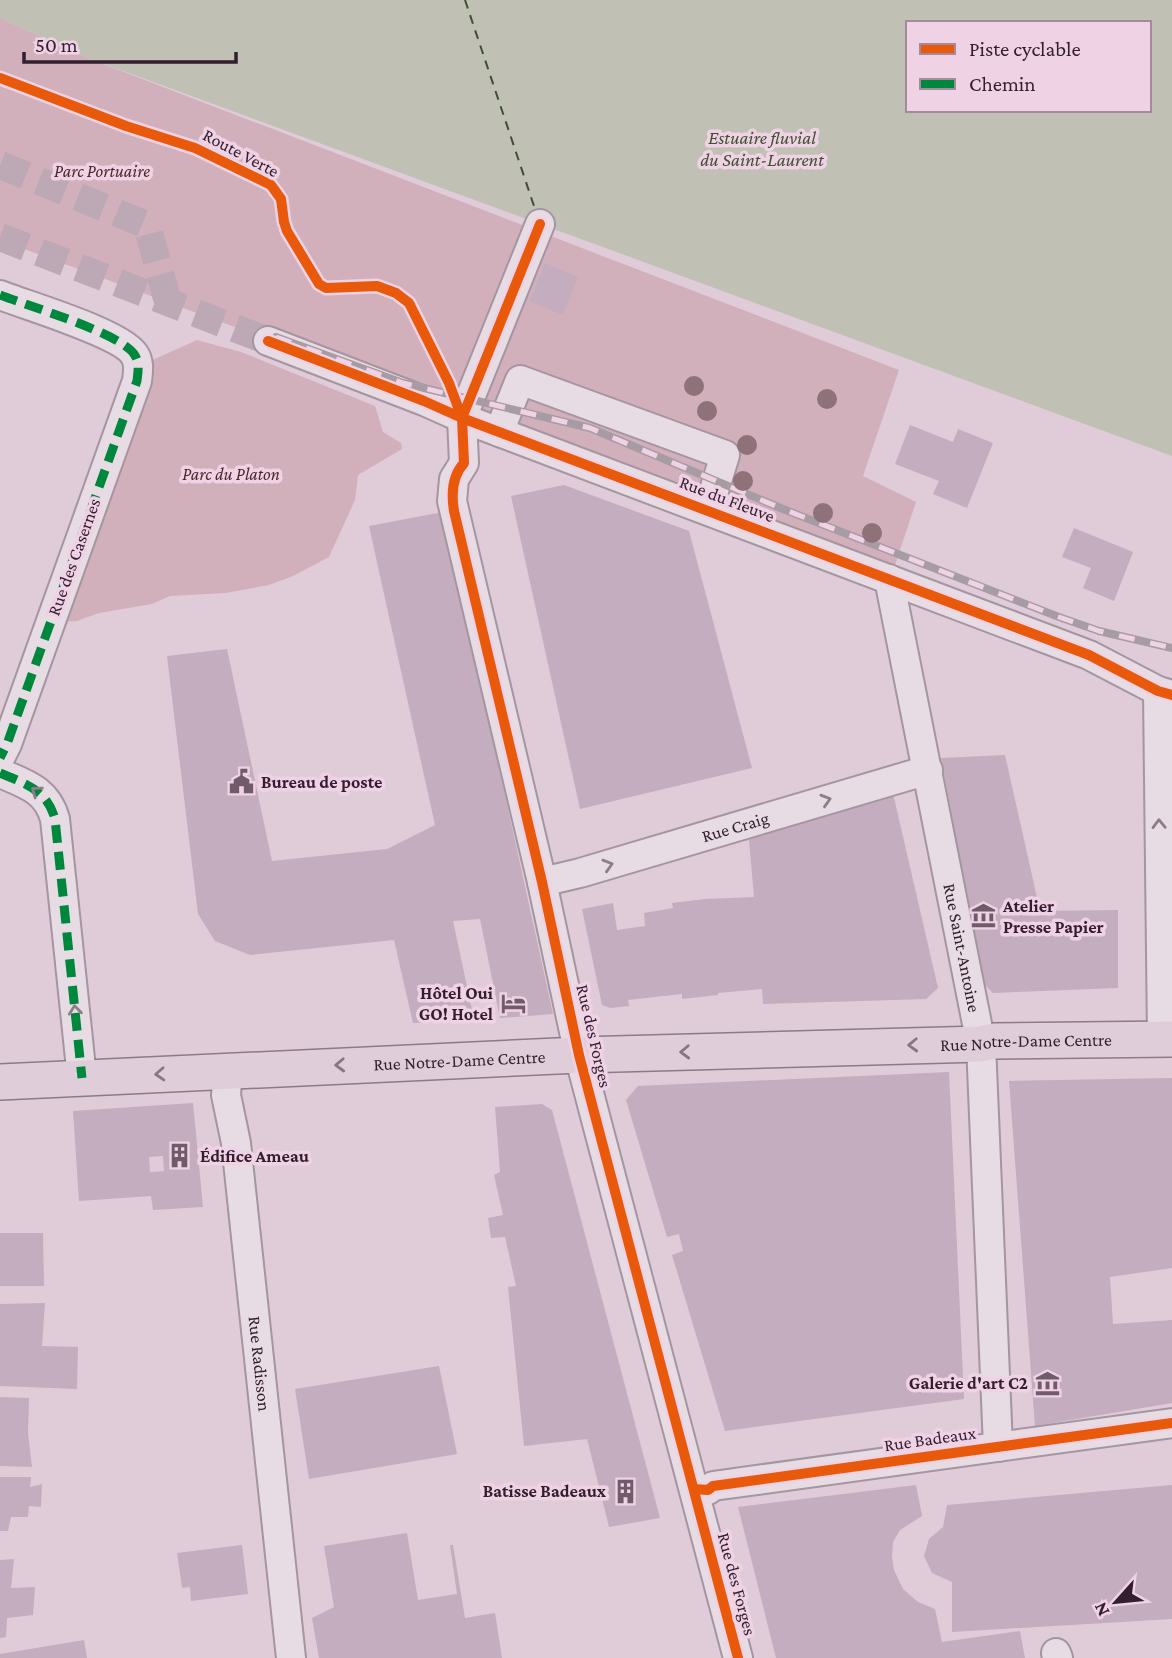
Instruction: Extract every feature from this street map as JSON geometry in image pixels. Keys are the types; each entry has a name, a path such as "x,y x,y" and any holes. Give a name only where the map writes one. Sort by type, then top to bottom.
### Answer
{"main road":[{"name":"Rue Notre-Dame Centre","path":"0,1082 579,1055 981,1044 994,1041 1167,1039"}],"street":[{"path":"462,418 540,224"},
{"name":"Rue des Casernes","path":"0,295 108,336 125,345 134,354 138,366 137,381 0,758"},
{"name":"Rue du Fleuve","path":"268,341 462,418 1089,655 1165,693"},
{"path":"499,432 520,380 725,454 708,510"},
{"name":"Rue des Forges","path":"462,418 464,463 459,468 452,489 454,511 542,882 579,1055 738,1658"},
{"name":"Rue Saint-Antoine","path":"889,579 981,1044 998,1447"},
{"path":"1165,693 1167,1039"},
{"name":"Rue Craig","path":"542,882 928,770"},
{"path":"0,773 43,794 55,818 82,1078"},
{"name":"Rue Radisson","path":"228,1070 226,1096 236,1143 291,1658"},
{"name":"Rue Badeaux","path":"694,1489 708,1490 713,1486 1172,1423"}],"green space":[{"name":"Parc Portuaire","path":"0,18 88,58 899,370 863,476 916,502 893,571 0,240"},
{"name":"Parc du Platon","path":"197,340 241,352 375,406 383,432 401,443 402,449 358,475 355,500 329,557 293,576 269,585 226,593 170,596 152,604 99,613 77,621 55,622 148,362"}],"water":[{"name":"Estuaire fluvial du Saint-Laurent","path":"0,0 1172,0 1172,456 88,58 0,18"}],"building":[{"path":"545,263 578,277 563,315 529,301"},
{"path":"910,425 953,442 958,429 993,443 967,508 933,494 939,481 895,464"},
{"path":"564,485 689,531 752,768 580,809 511,496"},
{"path":"443,512 553,1014 500,1018 480,919 453,921 474,1019 413,1023 394,940 250,955 215,941 198,914 167,656 227,649 272,861 387,849 435,825 369,526"},
{"path":"1074,528 1133,552 1114,601 1083,588 1091,568 1062,557"},
{"path":"1005,755 1040,911 1118,910 1118,988 993,993 983,983 941,758"},
{"path":"892,789 938,988 926,999 763,1004 762,989 682,999 682,994 628,1000 629,1006 610,1008 602,1005 582,909 613,903 617,930 645,926 644,913 673,908 672,903 754,897 748,829"},
{"path":"949,1072 964,1399 725,1431 672,1255 683,1251 679,1234 667,1237 626,1100 638,1086"},
{"path":"1172,1078 1172,1268 1110,1277 1113,1324 1172,1320 1172,1403 1035,1426 1009,1081"},
{"path":"193,1103 203,1207 153,1210 151,1196 79,1201 73,1111","holes":["163,1156 164,1171 150,1172 149,1157"]},
{"path":"542,1104 552,1110 660,1518 609,1527 587,1439 524,1446 508,1287 516,1286 505,1237 491,1238 488,1218 503,1215 494,1175 500,1172 495,1107"},
{"path":"0,1233 43,1233 44,1286 0,1286"},
{"path":"45,1303 42,1346 78,1347 77,1389 0,1386 0,1304"},
{"path":"439,1366 457,1454 309,1479 295,1389"},
{"path":"0,1397 29,1398 28,1433 32,1467 0,1466"},
{"path":"0,1477 31,1477 30,1487 42,1484 41,1507 29,1506 28,1517 11,1517 8,1531 0,1531"},
{"path":"916,1485 922,1516 900,1530 893,1542 894,1570 903,1589 918,1602 935,1609 942,1642 1020,1631 1025,1658 776,1658 738,1507"},
{"path":"1172,1485 1172,1619 952,1632 952,1582 932,1573 924,1556 929,1539 943,1527 947,1505"},
{"path":"407,1533 418,1600 457,1594 450,1545 453,1545 465,1618 495,1613 502,1658 319,1658 312,1618 334,1607 324,1546"},
{"path":"242,1545 248,1594 191,1601 190,1587 182,1588 177,1553"},
{"path":"14,1559 11,1588 35,1587 33,1615 7,1618 6,1637 0,1638 0,1560"},
{"path":"84,1640 87,1658 0,1658 0,1654"}],"ferry route":[{"path":"465,0 536,212"}],"tunnel":[{"path":"0,165 147,225 168,302"},
{"path":"0,237 268,341"}],"railway":[{"path":"276,337 403,383 590,428 783,509 1059,617 1099,631 1172,648"}],"marked path":[{"path":"0,295 111,337 134,354 138,367 137,381 0,758"},
{"path":"0,773 34,789 47,801 55,819 82,1078"}],"cycle path":[{"name":"Route Verte","path":"0,78 126,126 195,148 271,185 281,199 287,231 319,284 326,288 377,286 396,293 409,303 449,383 462,418 464,463 453,485 454,511 542,882 579,1055 738,1658"},
{"path":"462,418 540,224"},
{"path":"268,341 462,418 1089,655 1158,691 1172,695"},
{"path":"694,1489 708,1490 713,1486 1172,1423"}],"place":[{"name":"Bureau de poste","path":"241,782"},
{"name":"Atelier Presse Papier","path":"983,916"},
{"name":"Hôtel Oui GO! Hotel","path":"513,1003"},
{"name":"Édifice Ameau","path":"180,1156"},
{"name":"Galerie d'art C2","path":"1048,1383"},
{"name":"Batisse Badeaux","path":"626,1491"}]}
